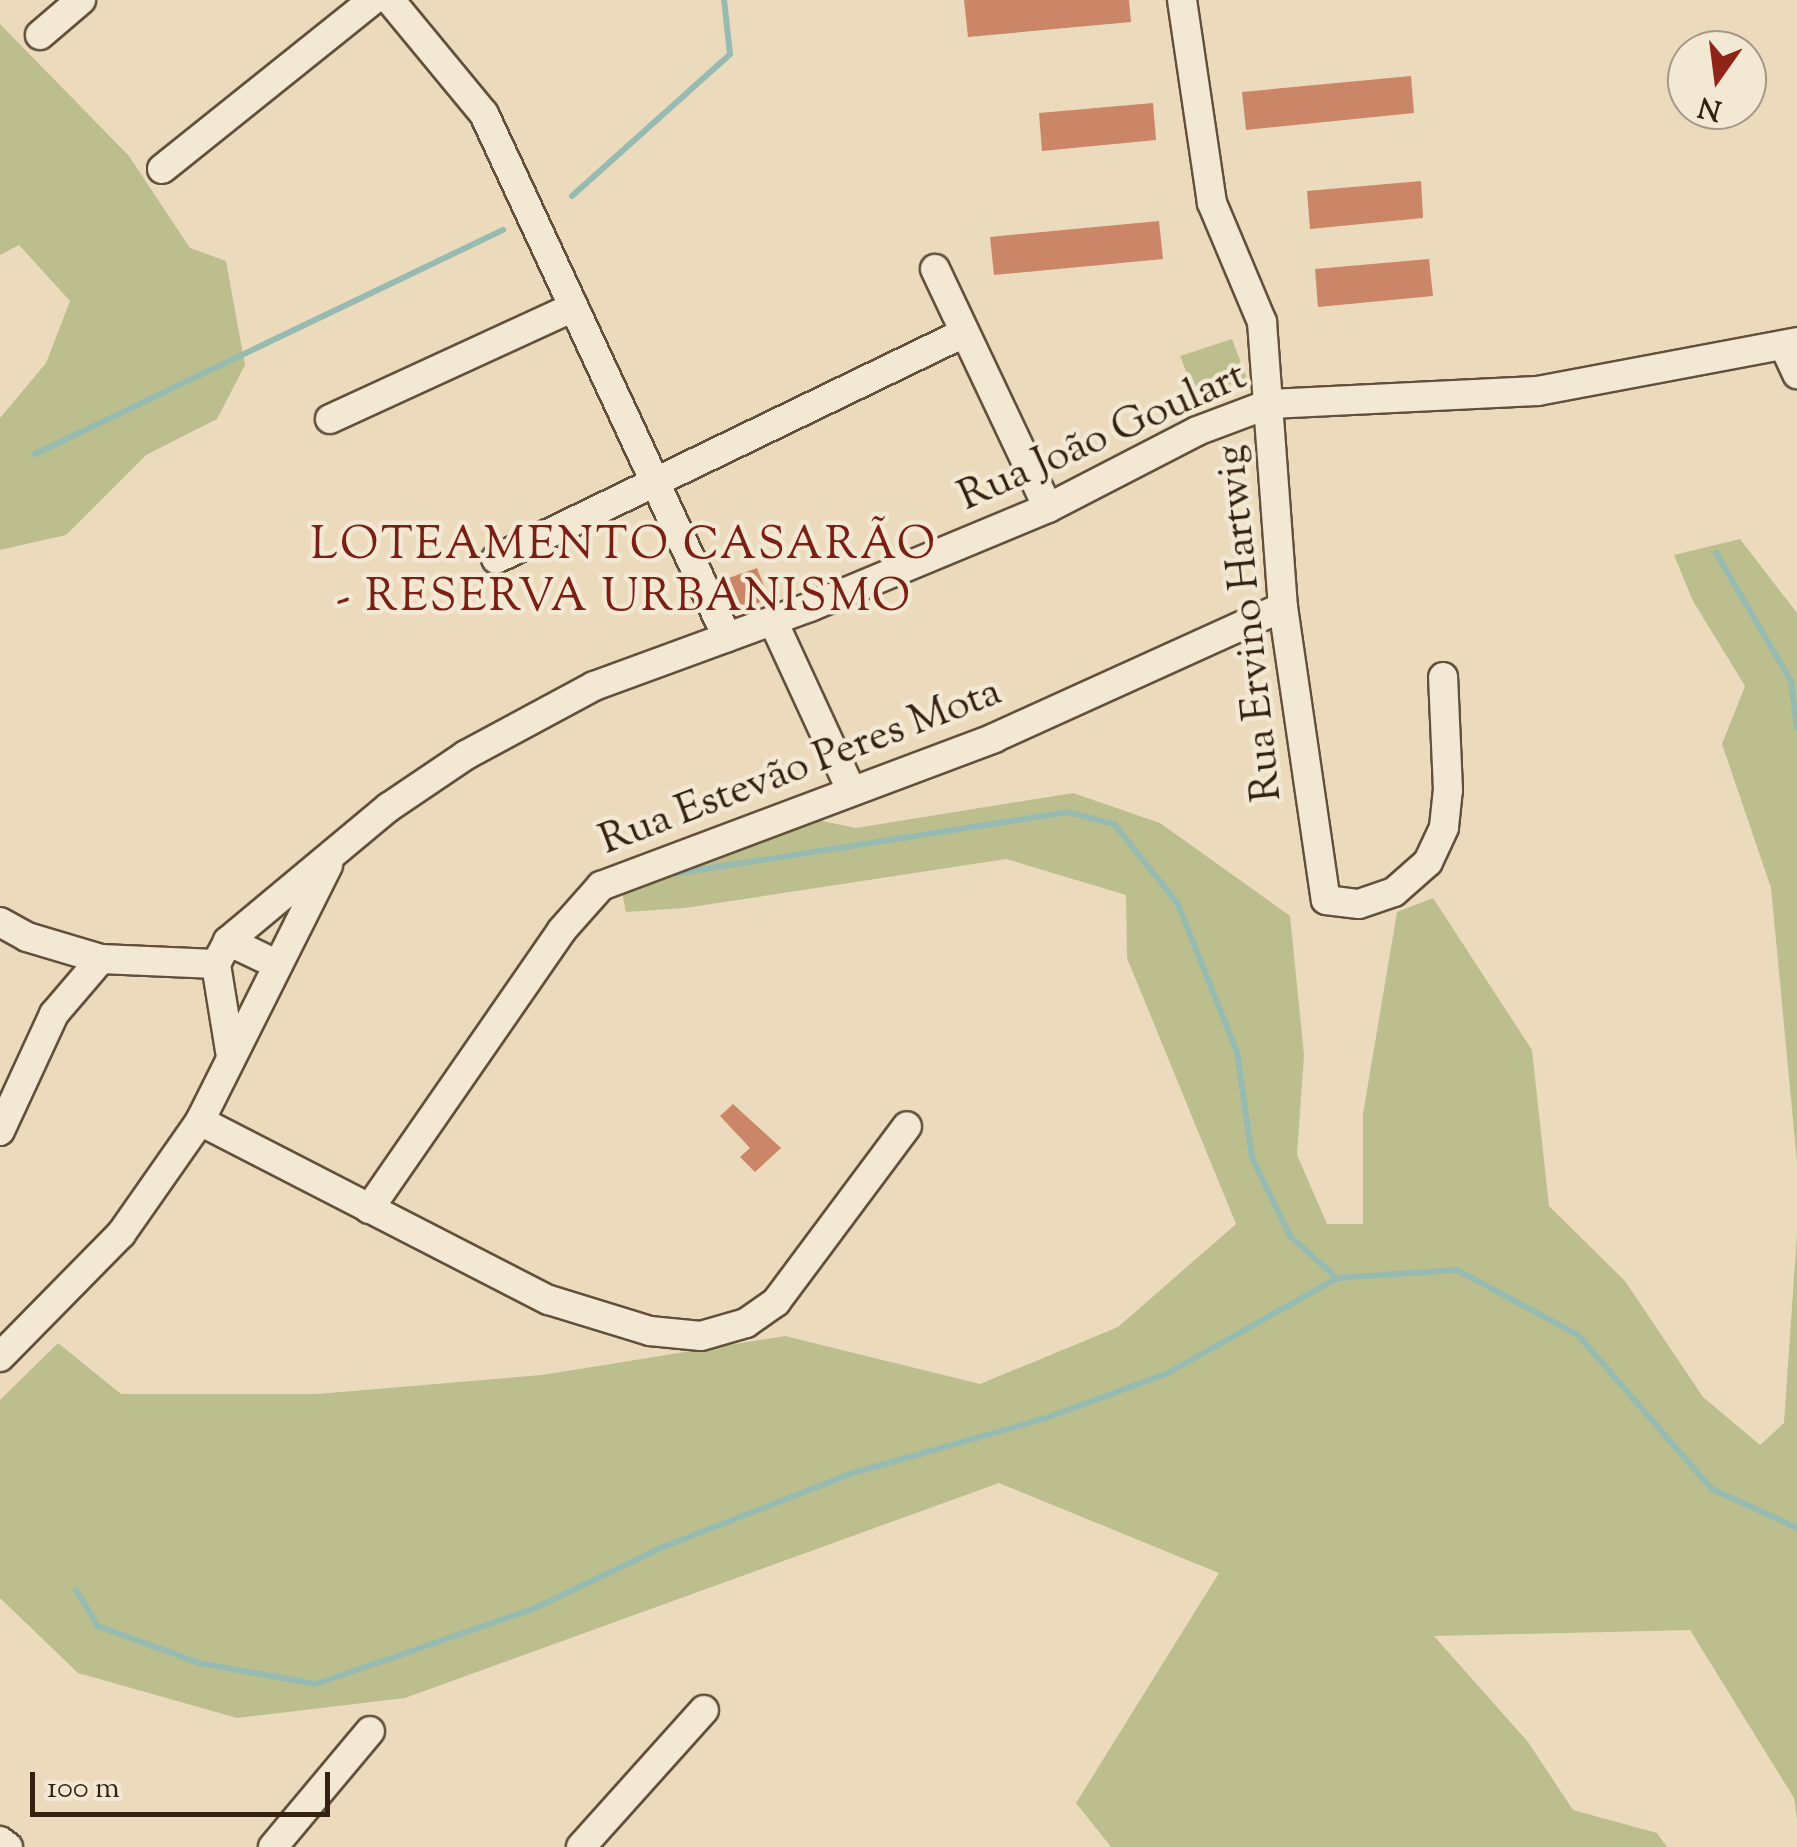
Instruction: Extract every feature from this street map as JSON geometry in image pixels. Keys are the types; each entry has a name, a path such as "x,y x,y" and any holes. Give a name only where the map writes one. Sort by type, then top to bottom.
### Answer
{"street":[{"path":"40,34 81,0"},
{"path":"162,169 373,0"},
{"path":"390,0 484,114 727,637"},
{"name":"Rua Ervino Hartwig","path":"1182,0 1212,203 1256,301 1269,404 1283,607 1320,891 1326,900 1359,904 1394,892 1428,862 1444,827 1448,790 1443,677"},
{"path":"935,269 1048,508"},
{"path":"330,419 574,307"},
{"path":"496,559 657,486 964,333"},
{"path":"1791,345 1797,374"},
{"name":"Rua João Goulart","path":"220,962 334,854 466,754 594,686 773,621 1048,508 1197,431 1269,404 1538,391 1791,345"},
{"name":"Rua Estevão Peres Mota","path":"369,1209 562,930 602,886 994,738 1283,607"},
{"path":"773,621 851,790"},
{"name":"Rua João Goulart","path":"0,1357 121,1234 200,1121 269,976 334,854"},
{"path":"0,922 27,938 101,958 220,962 269,976"},
{"path":"0,1131 54,1014 101,958"},
{"path":"220,962 269,976"},
{"path":"220,962 230,1057"},
{"path":"200,1121 549,1300 650,1331 700,1336 746,1323 776,1302 906,1126"},
{"path":"581,1847 704,1710"},
{"path":"276,1846 370,1731"},
{"path":"0,1841 8,1847"}],"green space":[{"path":"0,24 129,156 190,248 226,261 245,365 217,419 146,455 66,535 0,550 0,418 46,363 70,301 19,245 0,255"},
{"path":"1232,339 1247,379 1196,396 1180,356"},
{"path":"1740,539 1797,613 1797,1162 1771,888 1722,744 1745,686 1693,601 1674,555"},
{"path":"1073,793 1160,823 1290,916 1304,1055 1297,1155 1327,1224 1363,1224 1363,1114 1397,912 1433,898 1532,1050 1549,1206 1625,1281 1703,1397 1760,1445 1784,1423 1797,1234 1797,1819 1794,1798 1690,1630 1434,1636 1528,1742 1573,1810 1657,1833 1667,1847 1111,1847 1076,1803 1219,1573 999,1483 405,1698 237,1718 78,1673 0,1598 0,1400 58,1343 121,1394 317,1394 542,1375 785,1336 980,1384 1118,1327 1236,1224 1127,958 1126,895 1006,859 685,908 626,912 621,887 803,817 856,828"}],"building":[{"path":"964,0 1129,0 1131,22 968,37"},
{"path":"1411,76 1414,113 1246,130 1242,92"},
{"path":"1153,103 1156,140 1042,151 1039,113"},
{"path":"1421,181 1423,218 1310,229 1307,191"},
{"path":"1159,221 1163,259 994,275 990,237"},
{"path":"1429,259 1433,296 1318,307 1315,269"},
{"path":"757,568 769,599 736,611 723,580"},
{"path":"733,1104 781,1148 755,1172 740,1157 750,1148 720,1116"}],"waterway":[{"path":"572,196 730,54 724,0"},
{"path":"35,454 503,230"},
{"path":"1716,553 1791,681 1797,728"},
{"path":"666,875 1067,812 1114,824 1178,904 1237,1052 1252,1158 1290,1236 1337,1278 1457,1270 1578,1335 1712,1489 1797,1528"},
{"path":"76,1590 98,1626 199,1663 316,1684 533,1609 663,1547 853,1473 1046,1418 1168,1373 1337,1278"}],"district":[{"name":"LOTEAMENTO CASARÃO - RESERVA URBANISMO","path":"624,574"}]}
